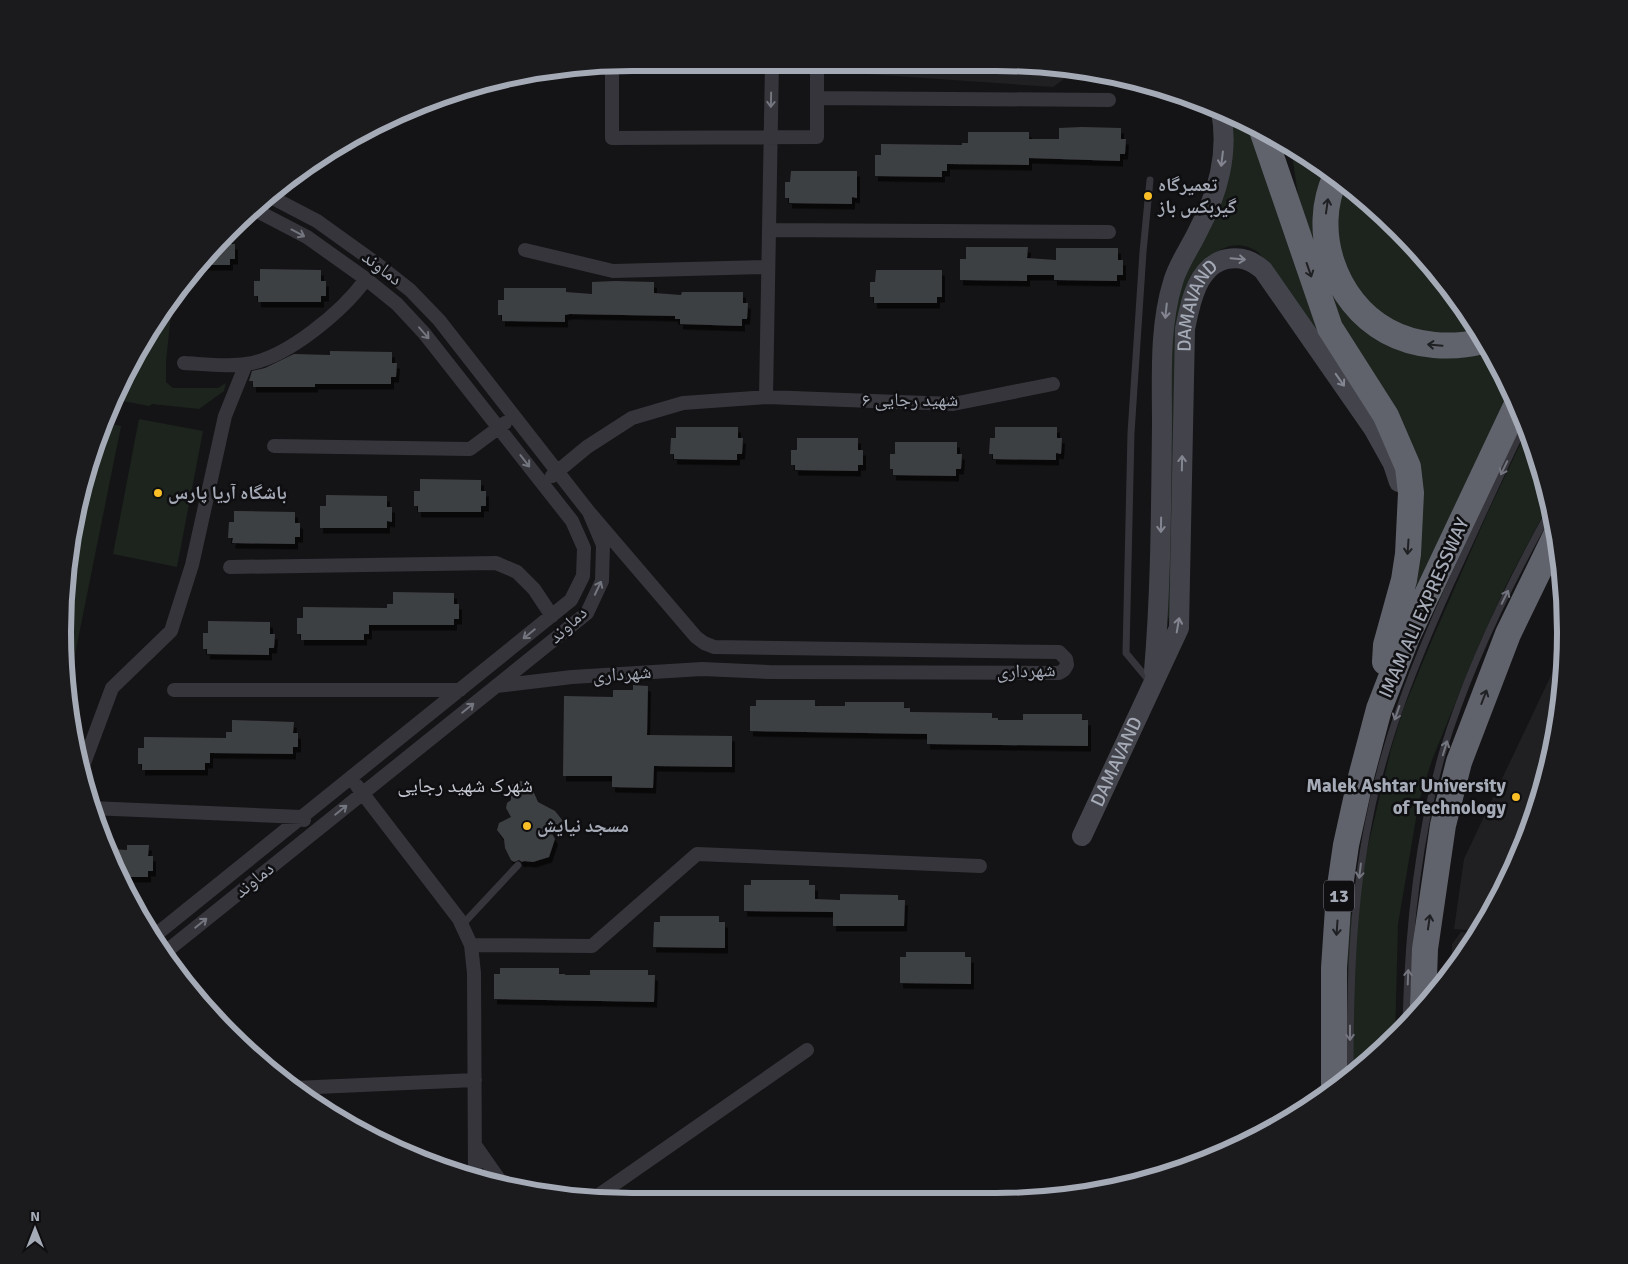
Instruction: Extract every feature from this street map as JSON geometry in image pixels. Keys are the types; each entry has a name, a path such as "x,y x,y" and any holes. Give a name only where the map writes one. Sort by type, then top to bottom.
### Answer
{"highway":[{"path":"1266,141 1330,328 1386,416 1408,467 1412,493 1407,562 1404,580 1386,644 1379,709"},
{"path":"1286,152 1297,234"},
{"path":"1332,184 1325,221 1329,253 1340,282 1347,295 1359,310 1387,331 1404,338 1427,344 1461,345 1476,342"},
{"name":"IMAM ALI EXPRESSWAY","path":"1334,1079 1334,968 1339,893 1346,845 1358,787 1379,709 1406,640 1512,414"},
{"path":"1423,995 1425,949 1443,825 1459,762 1508,634 1550,547"},
{"path":"1508,634 1553,572"}],"main road":[{"name":"DAMAVAND","path":"1152,686 1158,622 1162,374 1167,301 1173,280 1206,215 1218,182 1224,146 1221,119"},
{"name":"DAMAVAND","path":"1082,836 1179,628 1185,329 1197,286 1206,272 1218,261 1242,258 1254,262 1263,270 1373,428 1393,464 1410,515"}],"street":[{"path":"766,397 772,71"},
{"path":"612,72 612,138 816,138 817,71"},
{"path":"817,98 1109,100"},
{"name":"دماوند","path":"169,949 587,613 602,580 603,545 589,512 439,320 410,290 378,264 317,221 275,199"},
{"name":"دماوند","path":"159,932 552,616 571,600 583,576 584,548 572,521 424,333 397,304 366,279 307,237 259,212"},
{"path":"769,230 1109,232"},
{"path":"525,250 613,271 768,267"},
{"path":"184,363 246,364 269,357 296,344 345,304 366,279"},
{"path":"86,758 112,688 171,631 192,566 225,416 246,364"},
{"name":"شهید رجایی ۶","path":"543,484 587,447 632,418 684,403 766,397 953,404 1053,384"},
{"path":"274,446 470,449 514,416"},
{"path":"589,512 704,644 702,669"},
{"path":"230,567 496,563 517,572 534,589 552,616"},
{"name":"شهرداری","path":"496,686 572,677 702,669 769,672 1059,672 1064,670 1067,663 1064,656 1059,652 770,649 714,647 704,644"},
{"path":"769,672 770,649"},
{"path":"174,690 460,690"},
{"path":"351,778 462,925 471,945 474,973 475,1170"},
{"path":"100,808 302,817 314,832"},
{"path":"471,945 592,946 697,854 980,866"},
{"path":"603,1192 807,1050"},
{"path":"305,1087 475,1080"},
{"path":"475,1145 498,1176"}],"lane":[{"path":"1150,180 1143,252 1131,433 1126,653 1152,686"},
{"path":"1350,1067 1351,975 1358,890 1369,818 1387,745 1408,684 1440,609 1520,434"},
{"path":"1406,1014 1410,936 1418,867 1443,753 1462,698 1498,611 1545,519"},
{"path":"462,925 518,865"}],"shaded area":[{"path":"843,71 996,71 1033,72 1068,76 1053,87"},
{"path":"1225,120 1259,137 1384,422 1258,252 1240,245 1224,248 1210,257 1198,271 1171,626 1166,609 1170,331"},
{"path":"1292,156 1328,181 1320,207 1369,328 1478,346 1506,400 1470,474 1392,648 1422,519 1356,351 1319,277 1303,228"},
{"path":"1338,188 1393,235 1441,291 1472,337 1466,338 1389,325 1341,270 1334,197"},
{"path":"171,313 166,382 173,388 218,388 226,383 224,391 199,409 152,404 149,406 121,401 146,352"},
{"name":"باشگاه آریا پارس","path":"139,419 203,431 177,567 113,554"},
{"path":"111,424 121,426 72,669 72,595 82,523 90,487"},
{"path":"1522,440 1538,487 1544,514 1506,585 1478,647 1432,760 1419,801 1398,924 1395,1027 1349,1068 1347,934 1391,749 1403,710 1487,514"},
{"name":"Malek Ashtar University of Technology","path":"1556,665 1546,741 1538,777 1527,812 1499,880 1471,930 1454,929 1464,859"},
{"path":"1461,932 1469,933 1452,958 1452,944"}],"building":[{"path":"1059,128 1121,128 1121,139 1126,139 1125,154 1120,154 1120,161 1029,158 1029,165 947,164 947,171 942,171 942,177 875,176 875,155 881,155 881,144 962,145 962,143 968,143 968,132 1029,132 1029,139 1059,139"},
{"path":"791,171 857,171 857,198 852,197 852,204 789,203 789,198 785,198 785,182 790,182"},
{"path":"230,240 230,244 235,244 235,259 230,259 230,265 208,265"},
{"path":"966,247 1028,247 1027,258 1056,260 1056,248 1118,248 1118,260 1123,260 1123,275 1117,275 1117,281 1054,280 1054,275 1027,275 1027,281 960,280 960,259 966,259"},
{"path":"260,269 321,270 321,281 326,281 326,296 321,296 321,302 258,302 258,296 254,296 254,281 260,281"},
{"path":"876,270 942,270 942,297 937,297 937,303 874,303 874,297 870,297 870,282 875,282"},
{"path":"592,282 654,282 654,293 681,295 682,292 743,292 743,303 748,303 747,319 742,319 742,326 680,324 680,319 675,319 675,316 570,314 565,315 565,322 502,321 502,315 498,315 498,300 504,300 504,288 566,288 566,292 592,294"},
{"path":"330,351 392,352 392,363 397,363 396,377 391,377 391,384 315,384 315,387 253,387 253,381 249,381 252,371 265,368 294,354 330,355"},
{"path":"676,427 738,427 738,438 743,438 742,454 737,454 737,460 674,459 674,454 670,454 671,438 676,438"},
{"path":"995,427 1057,427 1057,438 1062,438 1061,454 1056,453 1056,460 993,459 993,454 989,454 990,438 995,438"},
{"path":"797,438 858,438 858,450 863,450 863,465 858,465 858,471 795,470 795,465 791,465 791,450 797,450"},
{"path":"895,442 957,442 957,454 962,454 961,469 956,469 956,476 893,475 893,469 890,469 890,454 895,454"},
{"path":"420,479 481,480 481,491 486,491 486,506 481,506 481,512 418,512 418,506 414,506 414,491 420,491"},
{"path":"326,495 387,496 387,507 392,507 392,522 387,521 387,528 320,528 320,506 326,506"},
{"path":"234,511 295,512 295,523 300,523 300,537 295,537 295,544 232,543 233,538 228,538 229,522 234,522"},
{"path":"393,592 454,593 454,604 459,604 459,619 454,619 454,625 369,625 369,634 364,634 364,640 301,640 301,634 297,634 297,618 303,618 303,607 387,608 387,604 393,604"},
{"path":"208,621 270,622 270,634 275,634 274,648 269,648 269,655 207,654 207,649 203,649 203,633 208,633"},
{"path":"633,685 648,686 647,735 732,736 732,767 654,766 653,788 612,787 612,776 563,776 564,696 613,697 613,690 633,690"},
{"path":"756,700 815,700 815,706 845,706 845,702 904,702 904,708 910,708 910,712 992,713 992,718 998,718 998,720 1023,720 1023,714 1082,714 1082,720 1088,720 1088,746 927,744 927,734 750,731 750,706 756,706"},
{"path":"232,720 294,722 293,733 298,733 298,747 293,747 293,754 210,753 210,763 205,763 205,770 142,770 142,764 138,764 138,748 144,748 144,737 226,738 226,732 232,732"},
{"name":"مسجد نیایش","path":"521,781 531,786 538,802 555,811 563,821 550,830 555,839 549,857 533,862 522,862 519,860 514,862 511,860 505,848 504,839 497,830 499,823 511,817 506,808 507,803 511,800 511,785"},
{"path":"127,845 149,845 148,856 153,856 153,871 148,871 148,877 128,877 115,849 127,850"},
{"path":"751,880 809,880 809,885 815,885 815,899 840,900 840,894 898,895 898,900 905,900 904,926 833,926 833,912 744,911 744,885 751,885"},
{"path":"660,916 719,916 719,922 725,922 725,948 653,947 654,922 660,922"},
{"path":"906,952 965,952 965,957 971,957 971,984 900,983 900,957 906,957"},
{"path":"500,968 559,968 559,974 565,975 590,975 590,970 648,970 648,975 655,975 654,1002 494,999 494,974 500,974"}],"place":[{"name":"تعمیرگاه گیربکس باز","path":"1148,196"},
{"name":"باشگاه آریا پارس","path":"158,493"},
{"name":"Malek Ashtar University of Technology","path":"1516,797"},
{"name":"مسجد نیایش","path":"527,826"}],"district":[{"name":"شهرک شهید رجایی","path":"465,785"}]}
